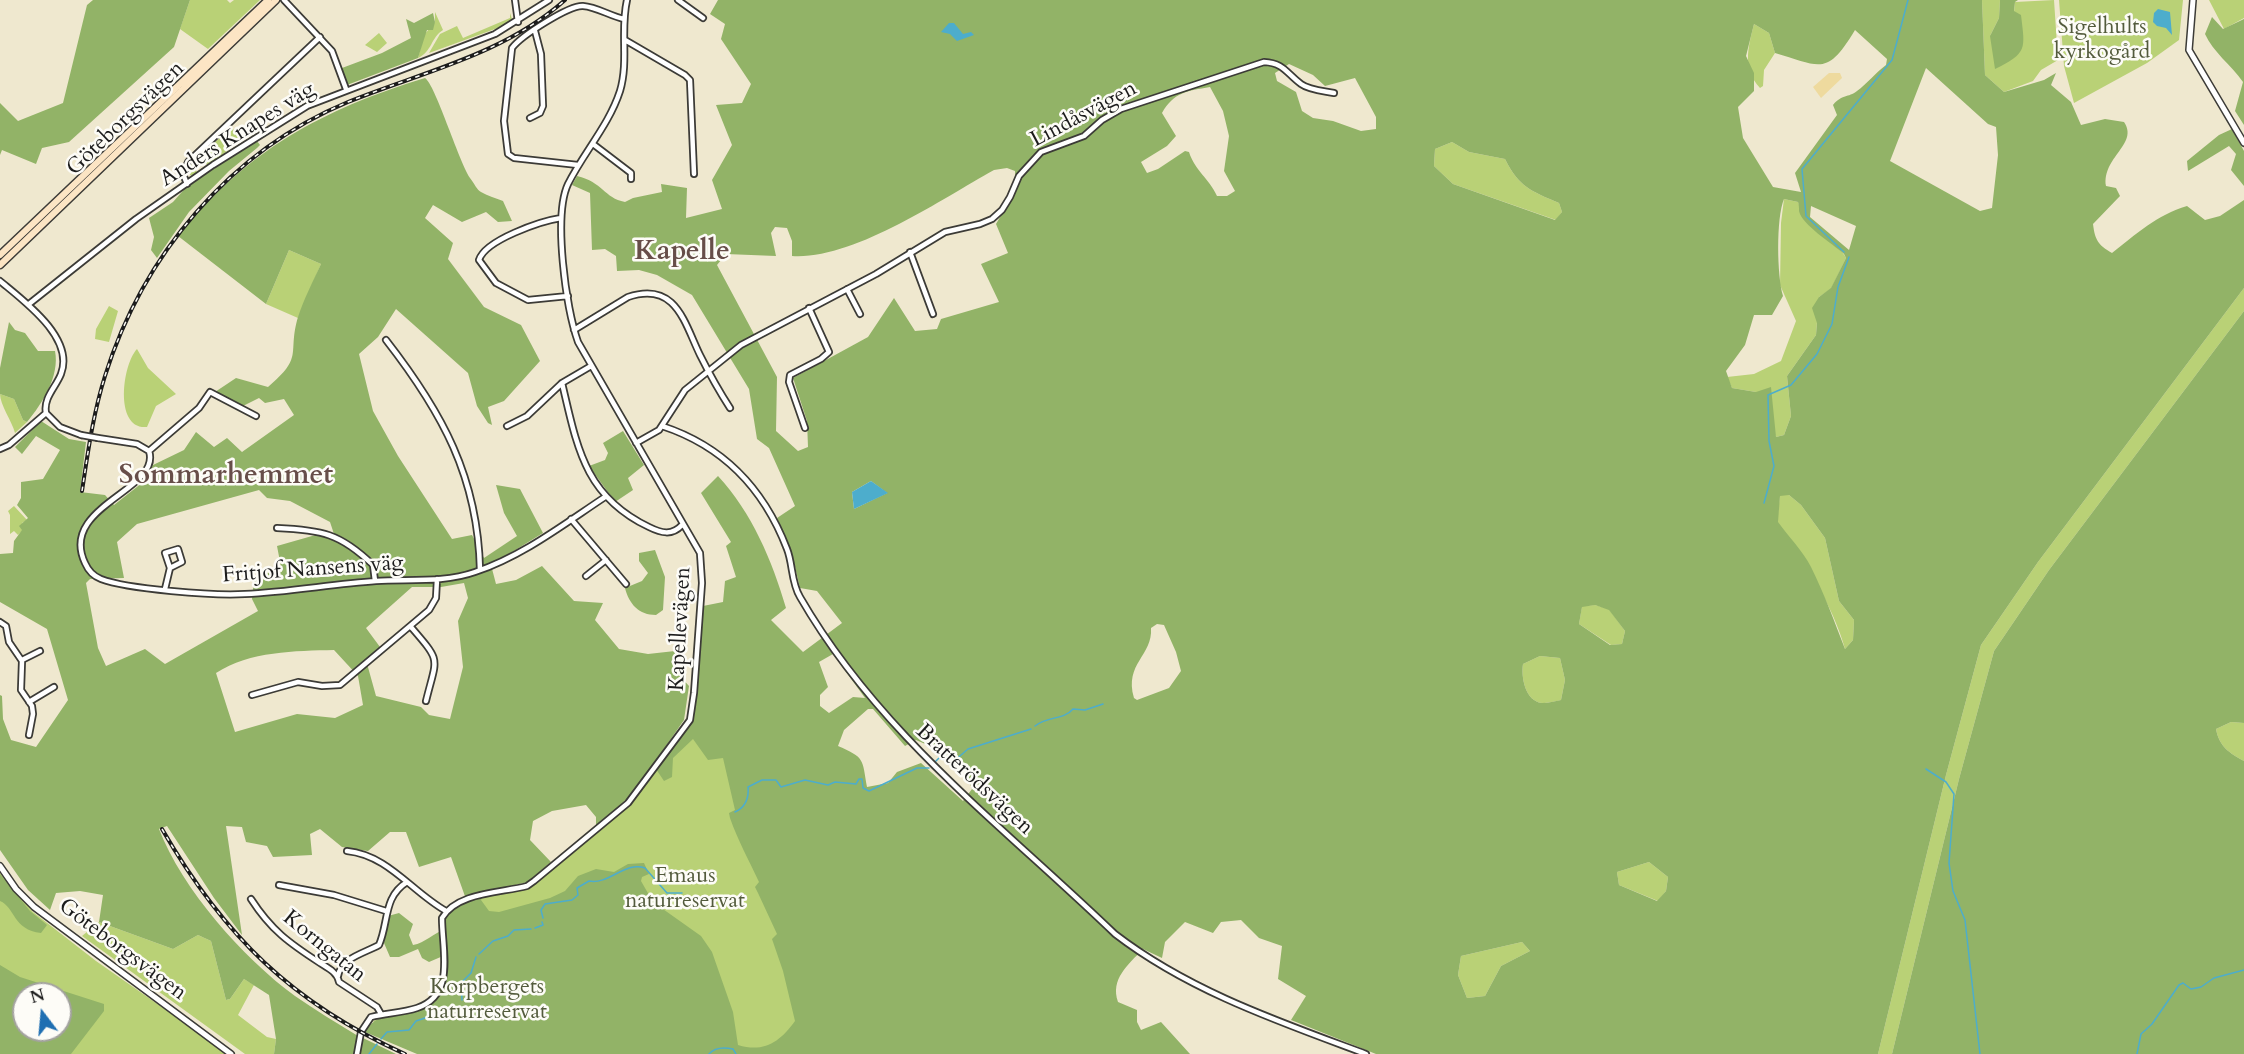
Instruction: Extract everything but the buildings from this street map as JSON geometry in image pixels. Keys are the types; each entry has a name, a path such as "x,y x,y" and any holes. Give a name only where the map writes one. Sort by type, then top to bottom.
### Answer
{"main road":[{"name":"Göteborgsvägen","path":"0,255 268,0"},
{"name":"Göteborgsvägen","path":"0,265 276,0"}],"street":[{"path":"284,0 320,37 337,60 346,89"},
{"path":"515,0 518,22"},
{"name":"Anders Knapes väg","path":"29,304 187,184 307,106 346,89 484,38 518,22 549,0"},
{"name":"Kapellevägen","path":"446,911 460,902 527,886 534,882 628,803 690,720 697,666 702,565 695,543 682,525 591,366 574,330 568,296 561,218 563,195 578,165 593,144 620,90 625,63 624,19 627,0"},
{"path":"678,0 703,18"},
{"path":"2193,0 2189,50 2244,143"},
{"path":"578,165 514,158 507,150 504,121 512,48 576,6 589,6 624,19"},
{"path":"530,118 540,113 543,106 542,54 535,31"},
{"path":"187,184 183,174 188,162 320,37"},
{"path":"625,40 690,80 694,174"},
{"name":"Lindåsvägen","path":"636,443 659,430 685,390 708,369 750,339 847,289 945,232 980,225 992,219 1006,204 1019,176 1041,152 1073,142 1084,136 1102,120 1133,103 1264,62 1286,67 1306,87 1334,93"},
{"path":"593,144 631,173 632,179"},
{"path":"561,218 515,231 479,257 481,264 496,283 528,300 568,296"},
{"path":"910,252 933,314"},
{"path":"0,281 29,304 54,335 63,356 62,371 46,401 46,413 60,428 81,435 137,444 149,452 199,408 210,392 256,416"},
{"path":"847,289 860,314"},
{"path":"574,330 628,297 638,293 659,295 680,311 730,408"},
{"path":"805,428 789,382 790,375 821,359 829,352 809,308"},
{"path":"386,340 433,404 461,463 477,517 480,570"},
{"path":"507,426 526,416 562,383 591,366"},
{"path":"562,383 580,457 605,497 634,520 655,530 676,532 682,525"},
{"path":"0,449 46,413"},
{"name":"Bratterödsvägen","path":"662,426 704,444 741,471 769,510 787,548 797,593 877,706 929,764 1115,934 1136,949 1225,999 1366,1054"},
{"name":"Fritjof Nansens väg","path":"149,452 150,461 142,475 89,521 83,530 81,549 88,568 98,578 165,589 242,594 375,581 437,579 480,570 523,551 605,497"},
{"path":"571,519 626,584"},
{"path":"277,528 313,530 336,536 373,565 375,581"},
{"path":"165,589 170,568 165,553 178,549 182,562 170,568"},
{"path":"586,576 606,560"},
{"path":"252,695 298,682 322,686 340,685 429,610 436,598 437,579"},
{"path":"0,622 6,626 9,642 22,660 21,690 33,714 29,735"},
{"path":"411,627 435,656 426,701"},
{"path":"22,660 40,651"},
{"path":"29,702 54,687"},
{"path":"347,851 362,853 375,859 407,882 428,901 446,911 442,918 444,962 440,993 429,1003 417,1008 371,1017 364,1025 359,1038 357,1054"},
{"name":"Göteborgsvägen","path":"0,866 16,889 34,907 231,1054"},
{"path":"338,976 340,969 348,961 378,945 386,911 397,889 407,882"},
{"path":"279,885 334,895 386,911"},
{"name":"Korngatan","path":"251,899 279,935 338,976 339,982 377,1007 381,1014"}],"green space":[{"path":"93,0 190,0 174,47 69,142 42,148 36,164 2,150 0,155 0,103 18,121 63,103 87,5"},
{"path":"190,0 227,0 230,3 234,0 260,0 208,49 180,29"},
{"name":"Korpbergets naturreservat","path":"718,0 1982,0 1985,75 2004,92 2044,80 2056,73 2051,85 2071,102 2081,125 2105,119 2124,122 2127,137 2106,176 2106,186 2116,188 2120,196 2093,224 2096,238 2103,247 2112,253 2156,220 2187,206 2205,220 2220,216 2244,200 2244,288 2038,562 1981,645 1946,775 1878,1054 1376,1054 1291,1020 1306,996 1278,979 1282,946 1259,938 1241,920 1221,922 1213,933 1185,922 1165,942 1162,958 1143,949 1118,979 1116,994 1118,1002 1137,1010 1137,1022 1141,1030 1161,1022 1190,1054 417,1054 365,1032 374,1022 385,1016 421,1009 431,1004 440,995 447,970 443,956 429,962 422,958 418,949 399,957 390,957 384,943 388,916 399,913 413,924 409,935 413,945 445,929 444,917 452,908 467,902 451,857 419,867 406,832 390,832 368,851 342,847 320,829 310,834 312,855 273,857 267,846 246,842 242,827 226,826 242,935 214,898 167,826 159,829 169,852 198,898 235,942 295,996 358,1036 354,1054 274,1054 276,1039 269,995 244,979 230,999 226,1000 211,941 198,935 173,949 99,922 103,895 80,891 56,893 50,910 28,890 0,850 0,695 2,696 3,719 11,740 36,747 68,700 47,629 0,602 0,554 13,553 14,541 22,530 19,526 28,518 17,505 21,498 21,482 43,479 60,450 36,436 22,454 15,447 41,421 69,439 86,442 80,492 105,495 114,505 147,479 153,465 184,450 196,432 214,447 227,438 242,452 294,415 284,399 265,403 259,398 243,406 215,392 236,378 268,387 287,368 293,354 298,317 321,264 289,250 266,304 178,236 231,180 288,137 352,104 425,78 435,93 470,178 480,191 503,201 512,221 498,222 486,212 462,222 433,205 425,218 453,243 448,259 484,307 521,325 540,361 504,401 488,407 492,425 488,423 477,406 468,373 396,309 378,337 359,354 373,411 398,456 452,539 472,535 484,558 517,536 504,513 496,485 520,489 543,533 491,565 496,584 516,580 542,566 574,601 603,603 595,620 619,649 648,654 675,651 678,674 689,686 684,720 634,792 596,828 596,817 586,805 552,811 533,821 530,840 551,862 528,882 485,892 481,900 489,911 499,912 550,898 565,891 578,876 596,869 614,872 628,864 644,863 649,874 642,877 641,881 653,902 701,936 712,952 733,1012 738,1045 756,1048 771,1044 783,1035 795,1021 783,971 772,939 777,934 755,887 759,882 730,818 729,813 735,810 723,758 708,760 693,739 673,758 672,777 664,781 656,769 664,754 694,720 703,606 723,602 725,581 736,577 726,546 731,542 701,493 718,476 751,521 774,572 786,608 771,620 803,652 842,623 817,591 800,588 792,554 777,518 795,506 769,448 757,439 749,389 692,295 657,275 639,270 617,271 616,256 605,249 592,250 590,193 572,185 577,176 593,182 612,197 625,202 662,192 661,184 687,188 686,218 722,209 712,180 732,145 716,105 742,103 751,84 721,39 725,24 710,14","holes":["1754,24 1769,33 1775,53 1803,62 1822,64 1830,61 1855,30 1887,59 1886,65 1861,88 1839,99 1833,105 1837,115 1795,173 1801,192 1773,187 1743,138 1738,107 1754,91 1754,73 1746,56","1289,64 1313,75 1325,86 1355,78 1376,117 1376,129 1361,131 1333,121 1313,118 1302,111 1296,92 1277,81 1275,73","1926,68 1988,124 1996,127 1998,155 1992,208 1980,211 1890,161","1210,87 1223,111 1229,136 1224,171 1235,191 1227,196 1217,196 1189,152 1185,151 1158,169 1147,173 1141,162 1167,146 1176,136 1162,113 1171,101 1188,91","1452,142 1469,152 1505,159 1521,182 1533,191 1559,203 1562,212 1555,220 1453,184 1434,166 1435,149","1007,168 1015,171 1016,190 996,224 1008,253 981,264 999,302 941,319 937,329 915,331 894,298 868,337 793,378 807,421 808,447 798,451 776,431 777,377 717,265 726,254 776,256 771,233 775,227 787,228 792,241 792,256 816,255 868,238 922,211 994,170","1784,199 1798,202 1799,211 1806,222 1846,258 1831,288 1819,297 1812,308 1817,323 1816,335 1787,376 1791,416 1784,435 1776,437 1771,387 1756,392 1732,388 1726,371 1745,345 1754,315 1772,315 1783,296 1778,247 1781,208","1811,206 1856,226 1849,250 1810,217","871,481 887,493 854,509 852,492","259,490 267,498 290,501 330,522 336,540 319,534 277,546 282,572 271,572 254,579 252,599 258,611 165,664 145,649 106,666 98,648 86,583 90,579 124,578 117,542 137,524","1789,495 1801,505 1825,538 1839,601 1854,620 1853,640 1845,649 1825,598 1800,549 1778,522 1780,496","464,583 468,598 458,621 463,667 450,719 429,715 421,707 376,696 366,660 380,647 366,628 412,587 441,587","1595,605 1609,610 1625,631 1622,644 1610,645 1579,624 1582,607","1157,624 1164,625 1176,652 1181,671 1169,688 1137,700 1134,698 1133,676 1148,646 1151,628","334,650 358,676 363,705 335,718 297,714 235,732 216,673 243,660 273,654","833,654 865,698 853,697 829,713 820,706 820,695 828,687 819,662","1540,656 1560,658 1565,680 1561,700 1544,703 1536,701 1525,688 1523,664","868,709 873,709 905,746 916,740 961,761 972,789 963,801 921,763 897,772 888,783 867,787 863,764 853,753 838,746 844,730","1649,862 1668,877 1666,891 1657,901 1619,885 1617,872","1522,942 1530,951 1501,966 1485,996 1467,998 1458,975 1461,956"]},
{"path":"1982,0 2000,0 1999,18 1990,36 2014,12 2015,2 2054,0 2058,60 2041,70 2033,81 2004,92 1985,75"},
{"path":"2000,0 2018,0 2015,2 2014,11 2021,15 2023,43 2022,49 2014,59 1995,69 1990,36 1999,18"},
{"name":"Sigelhults kyrkogård","path":"2059,0 2183,0 2179,40 2147,63 2074,103 2064,66"},
{"name":"Sigelhults kyrkogård","path":"2209,0 2244,0 2244,18 2224,29"},
{"path":"435,12 443,30 436,36 426,52 418,58 424,35 435,22"},
{"path":"433,13 435,22 433,30 427,30 418,58 347,85 342,68 382,53 411,38 406,19 414,23"},
{"path":"510,13 512,19 506,25 429,53 440,34 457,26 463,38 510,18"},
{"path":"2212,17 2223,29 2244,19 2244,125 2235,111 2243,82 2205,34"},
{"path":"1754,24 1769,33 1775,53 1764,70 1763,86 1760,88 1751,73 1748,57"},
{"path":"379,33 387,43 377,52 365,45"},
{"path":"231,127 243,139 194,176 190,175 189,168 193,163 197,163 193,167 197,172 207,165 203,158 199,161 197,159"},
{"path":"2232,129 2244,151 2244,186 2231,170 2236,154 2229,146 2188,171 2187,161 2219,135"},
{"path":"257,141 260,145 229,171 189,212 157,258 151,250 154,237 149,218 173,202 188,185"},
{"path":"1452,142 1469,152 1505,159 1521,182 1533,191 1559,203 1562,212 1556,220 1453,184 1434,166 1435,149"},
{"path":"1784,199 1798,202 1809,224 1839,249 1846,258 1831,289 1819,297 1816,335 1787,376 1791,416 1784,435 1776,437 1756,392 1732,388 1727,377 1754,374 1781,361 1796,321 1780,285 1781,223"},
{"path":"289,250 321,264 298,318 266,304"},
{"path":"2244,288 2244,311 2049,570 1994,651 1959,779 1892,1054 1878,1054 1946,775 1981,645 2038,562"},
{"path":"109,306 118,311 109,342 95,339 96,329"},
{"path":"2244,311 2244,723 2231,722 2216,729 2226,748 2244,761 2244,1054 1892,1054 1959,779 1994,651 2049,570"},
{"path":"9,322 15,330 25,333 38,351 55,351 55,370 52,380 44,398 27,422 23,420 14,399 0,394 0,368"},
{"path":"137,349 148,368 176,394 156,406 147,427 136,425 129,418 125,408 125,382 132,357"},
{"path":"0,394 14,399 23,420 27,422 15,433 2,403"},
{"path":"623,431 644,465 628,478 633,490 615,502 589,466 605,460 608,453 603,443"},
{"path":"1780,495 1789,495 1801,505 1825,538 1839,601 1854,620 1853,640 1845,649 1834,617 1817,583 1777,522"},
{"path":"14,506 27,520 22,523 23,530 18,535 14,531 10,534 8,511"},
{"path":"655,550 665,577 663,610 656,615 636,608 625,588 642,581 648,573 639,561 639,553"},
{"path":"1595,605 1609,609 1625,631 1622,644 1611,645 1579,624 1582,606"},
{"path":"1540,656 1560,658 1565,680 1561,700 1542,703 1536,701 1525,688 1523,664"},
{"name":"Emaus naturreservat","path":"715,697 1022,1054 519,1054 418,1041 372,1021 430,1007 444,997 478,899 534,884 558,862 616,817 641,791 664,754 686,726 695,705"},
{"path":"2231,722 2244,723 2244,761 2226,748 2217,735 2216,729"},
{"path":"1649,862 1668,877 1666,891 1658,901 1619,885 1617,872"},
{"path":"0,873 33,912 96,961 229,1054 0,1054"},
{"path":"0,874 30,911 47,925 41,933 25,928 9,908 0,901"},
{"path":"99,922 173,949 198,935 211,941 226,1000 230,999 244,979 254,985 238,1015 267,1037 276,1039 274,1054 245,1054 82,936"},
{"path":"1522,942 1530,951 1501,966 1485,996 1467,998 1458,975 1461,956"},
{"path":"0,965 20,977 36,982 12,982 12,1042 72,1042 72,994 104,1004 104,1011 71,1054 0,1054"},
{"path":"363,1038 396,1054 360,1054"}],"sand":[{"path":"1829,73 1840,73 1842,78 1821,98 1813,87"}],"water":[{"path":"2158,9 2170,12 2172,35 2166,28 2157,26 2153,22 2154,13"},
{"path":"949,23 954,23 963,34 971,32 974,35 957,41 950,34 941,32"},
{"path":"871,481 888,493 854,509 852,492"}],"waterway":[{"path":"1844,252 1806,216 1802,169 1892,60 1908,0"},
{"path":"1764,503 1774,466 1769,441 1768,395 1791,385 1817,354 1832,324 1838,287 1849,257"},
{"path":"1035,726 1065,715 1073,709 1085,710 1103,704"},
{"path":"934,763 939,758 953,762 968,749 1031,729"},
{"path":"735,812 746,802 748,787 762,780 776,780 781,787 805,780 828,785 835,782 856,784 859,779 862,779 863,788 869,791 917,768 929,768"},
{"path":"1926,769 1946,782 1954,794 1949,863 1953,891 1965,920 1980,1054"},
{"path":"543,918 541,910 545,904 572,900 578,895 577,888 589,881 603,880 631,868 645,868 667,893 682,893"},
{"path":"535,928 543,925 542,922"},
{"path":"479,954 493,941 508,936 514,930 531,929"},
{"path":"462,1000 461,983 471,973 476,957"},
{"path":"2137,1054 2141,1034 2152,1024 2179,985 2183,983 2191,989 2201,987 2214,978 2244,970"},
{"path":"381,1039 387,1032 409,1030 416,1021 457,1015 462,1009"},
{"path":"369,1054 377,1044"},
{"path":"709,1054 723,1048 733,1049 736,1054"}],"railway":[{"path":"82,491 97,405 122,331 142,289 167,249 196,212 229,178 266,148 305,123 348,102 489,49 541,19 565,0"},
{"path":"162,829 210,902 236,934 264,962 295,989 328,1012 405,1054"}],"district":[{"name":"Kapelle","path":"682,253"},
{"name":"Sommarhemmet","path":"226,477"}]}
